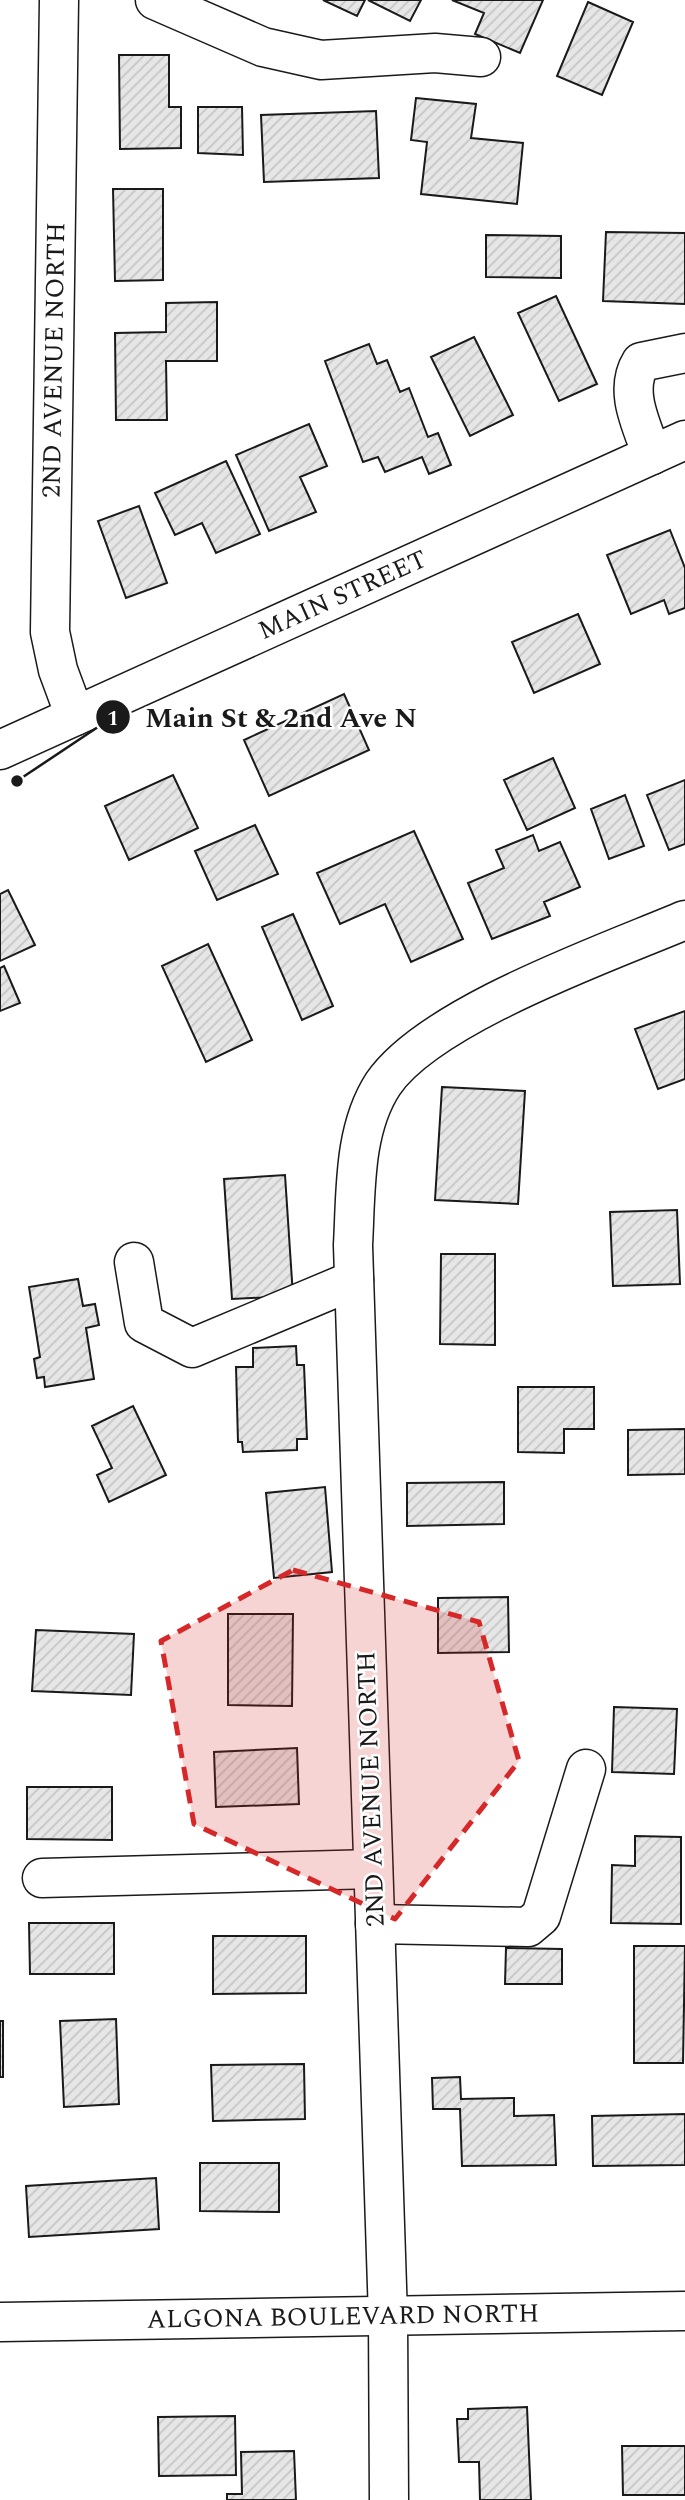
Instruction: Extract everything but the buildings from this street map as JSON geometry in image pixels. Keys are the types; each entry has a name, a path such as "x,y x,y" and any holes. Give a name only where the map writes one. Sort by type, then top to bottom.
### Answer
{"street":[{"name":"2ND AVENUE NORTH","path":"59,0 50,632 58,670 75,716"},
{"path":"155,0 263,47 321,60 435,53 481,57"},
{"path":"668,448 633,397 635,372 641,362 685,353"},
{"name":"MAIN STREET","path":"0,750 668,448"},
{"name":"2ND AVENUE NORTH","path":"389,2500 388,2317 353,1245 359,1151 368,1116 384,1084 411,1056 440,1034 529,985 685,920"},
{"path":"134,1262 144,1323 192,1348 354,1280"},
{"path":"375,1924 528,1927 541,1916 586,1769"},
{"path":"42,1878 373,1869"},
{"name":"ALGONA BOULEVARD NORTH","path":"0,2322 685,2311"}],"highlighted area":[{"path":"293,1570 479,1622 519,1761 395,1919 194,1824 161,1641"}],"place":[{"name":"Main St & 2nd Ave N","path":"17,781"}]}
